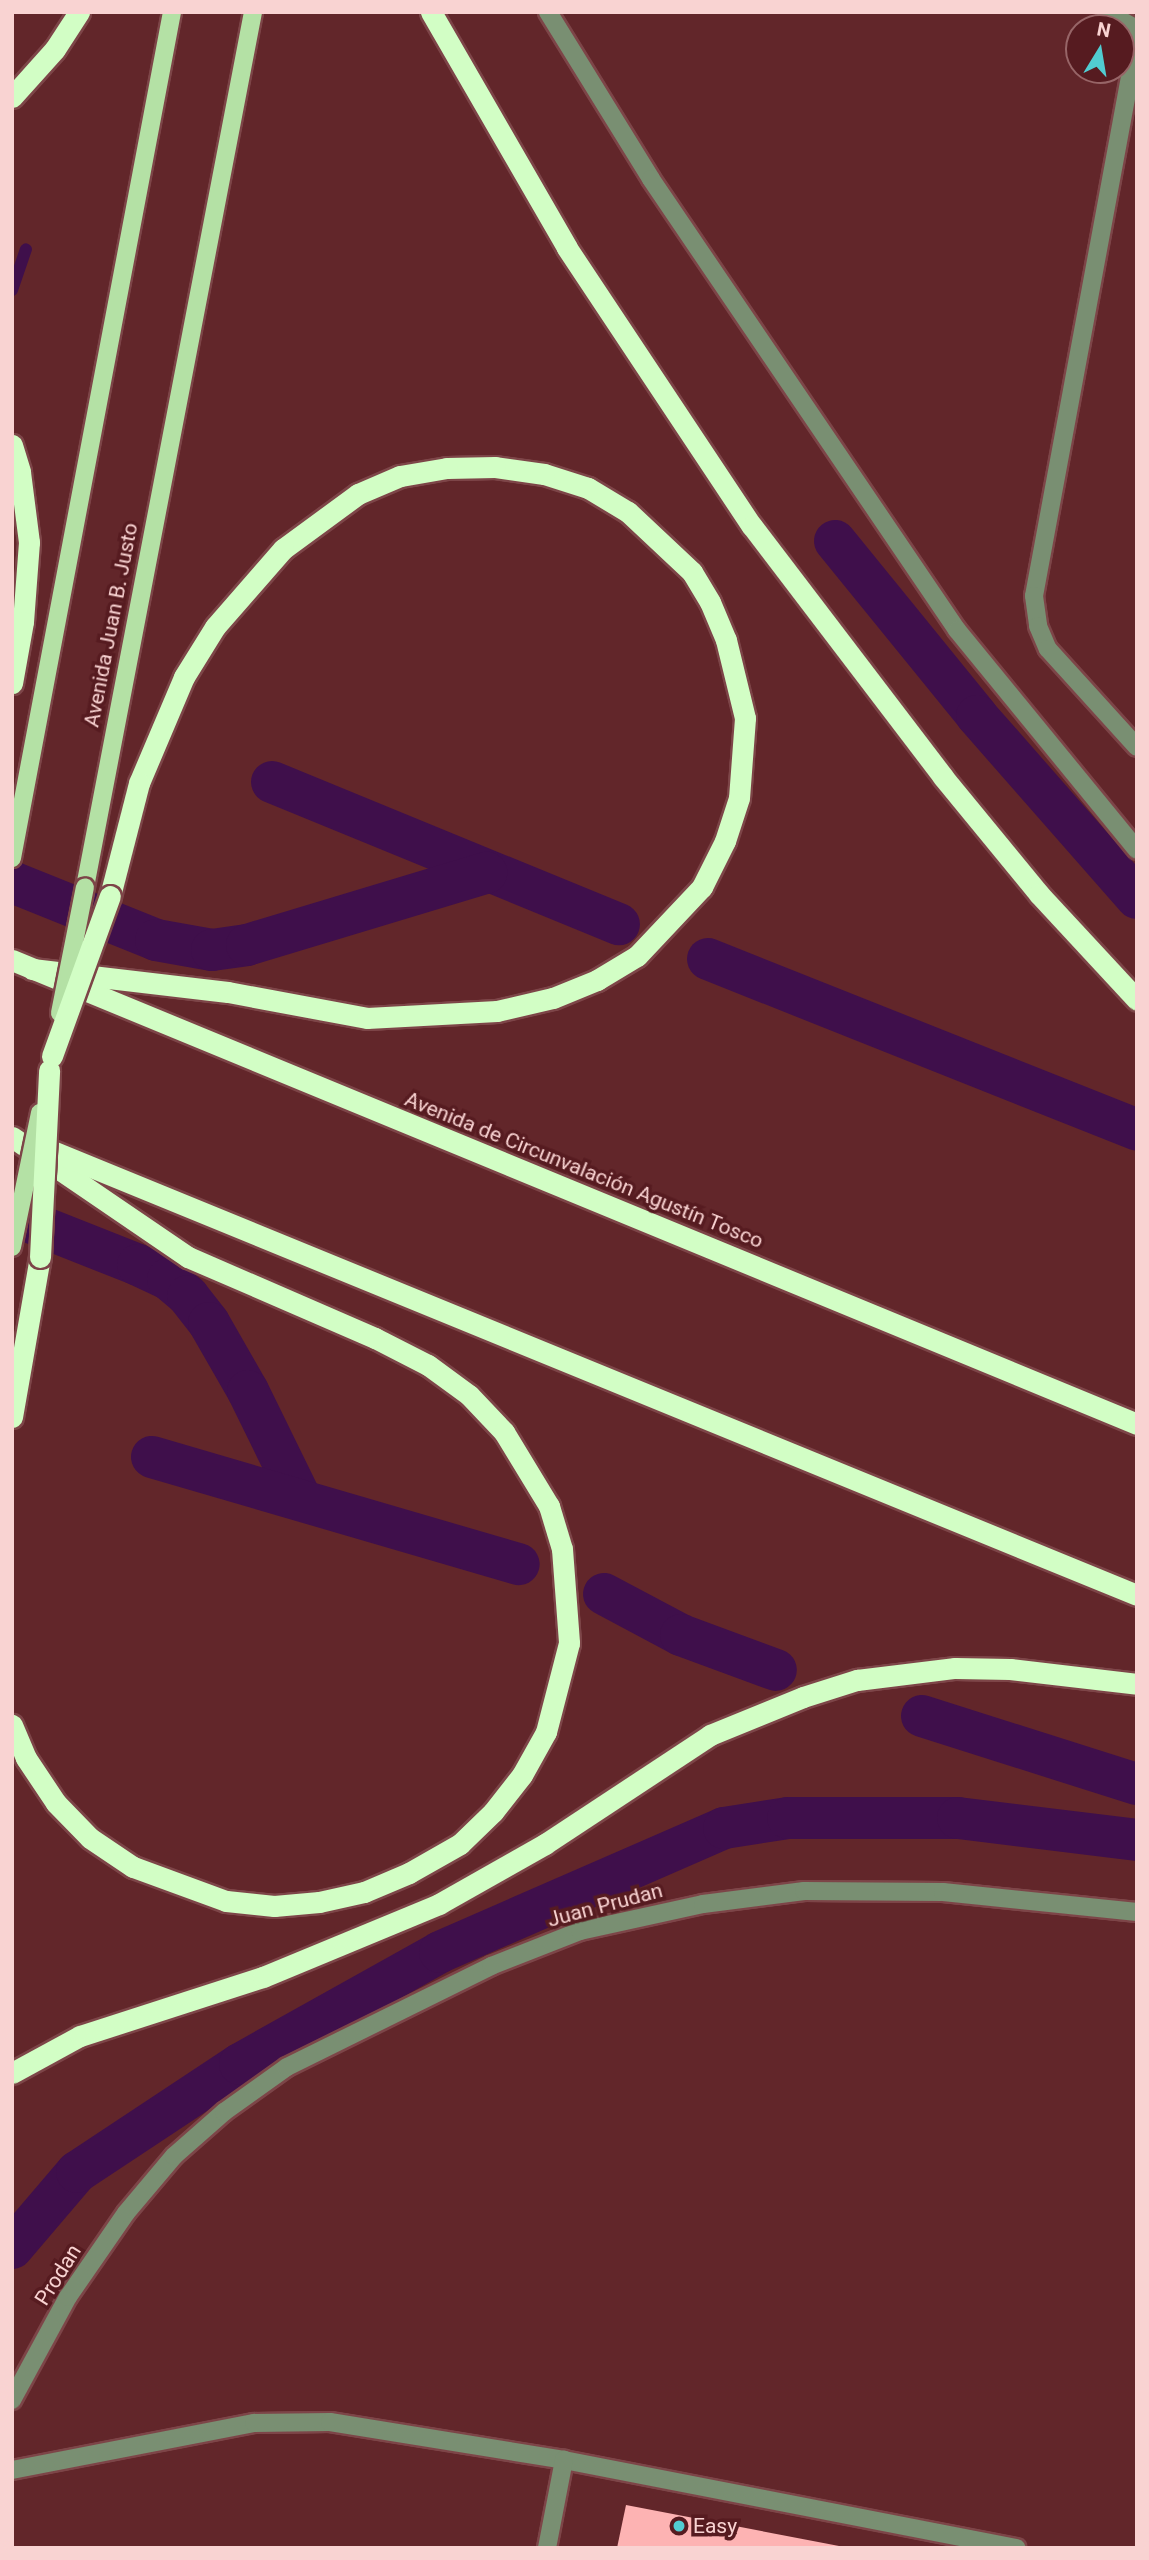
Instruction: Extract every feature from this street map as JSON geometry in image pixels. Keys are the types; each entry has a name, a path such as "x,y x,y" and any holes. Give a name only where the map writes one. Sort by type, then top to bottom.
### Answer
{"highway":[{"path":"12,97 55,49 79,12"},
{"path":"431,12 566,248 752,526 943,777 1039,894 1137,1000"},
{"path":"12,445 20,472 29,542 23,622 12,683"},
{"path":"12,1417 40,1257 50,1063 110,896 139,783 184,677 215,628 283,549 358,494 400,476 447,468 495,467 544,474 588,488 628,512 692,572 710,602 726,640 745,718 739,798 725,841 702,887 637,956 597,979 553,998 497,1010 366,1018 228,992 20,963"},
{"name":"Avenida de Circunvalación Agustín Tosco","path":"20,963 1137,1424"},
{"path":"12,1136 1137,1595"},
{"path":"12,1136 188,1257 375,1338 428,1365 469,1395 504,1432 549,1506 562,1549 569,1610 565,1666 546,1732 522,1775 493,1812 460,1844 409,1873 364,1892 319,1902 274,1906 226,1901 133,1867 90,1838 56,1803 26,1758 12,1725"},
{"path":"12,2073 80,2036 263,1977 439,1904 545,1844 710,1735 803,1697 857,1680 955,1668 1022,1670 1137,1684"}],"main road":[{"path":"13,856 172,12"},
{"name":"Avenida Juan B. Justo","path":"12,1247 85,887 253,12"}],"street":[{"path":"548,12 651,179 957,630 1137,850"},
{"path":"1106,12 1137,29"},
{"path":"1137,39 1034,596 1038,626 1048,649 1137,747"},
{"name":"Juan Prudan","path":"125,2213 174,2156 224,2112 287,2067 491,1966 580,1931 703,1904 804,1891 943,1892 1137,1912"},
{"name":"Prodan","path":"12,2400 68,2297 125,2213"},
{"path":"12,2470 254,2423 330,2422 564,2460 1017,2548"},
{"path":"547,2548 564,2460"}],"building":[{"name":"Easy","path":"626,2505 839,2546 839,2548 617,2548"}],"waterway":[{"path":"12,290 26,249"},
{"path":"835,541 977,716 1137,898"},
{"path":"272,782 619,924"},
{"path":"12,882 156,940 212,950 247,945 486,873"},
{"path":"708,959 1137,1130"},
{"path":"12,1215 138,1265 168,1279 188,1296 209,1323 248,1391 300,1497"},
{"path":"152,1457 519,1564"},
{"path":"604,1594 681,1635 776,1670"},
{"path":"922,1716 1137,1784"},
{"path":"12,2248 77,2172 240,2064 440,1952 724,1828 788,1818 958,1818 1137,1840"}],"place":[{"name":"Easy","path":"679,2526"}]}
